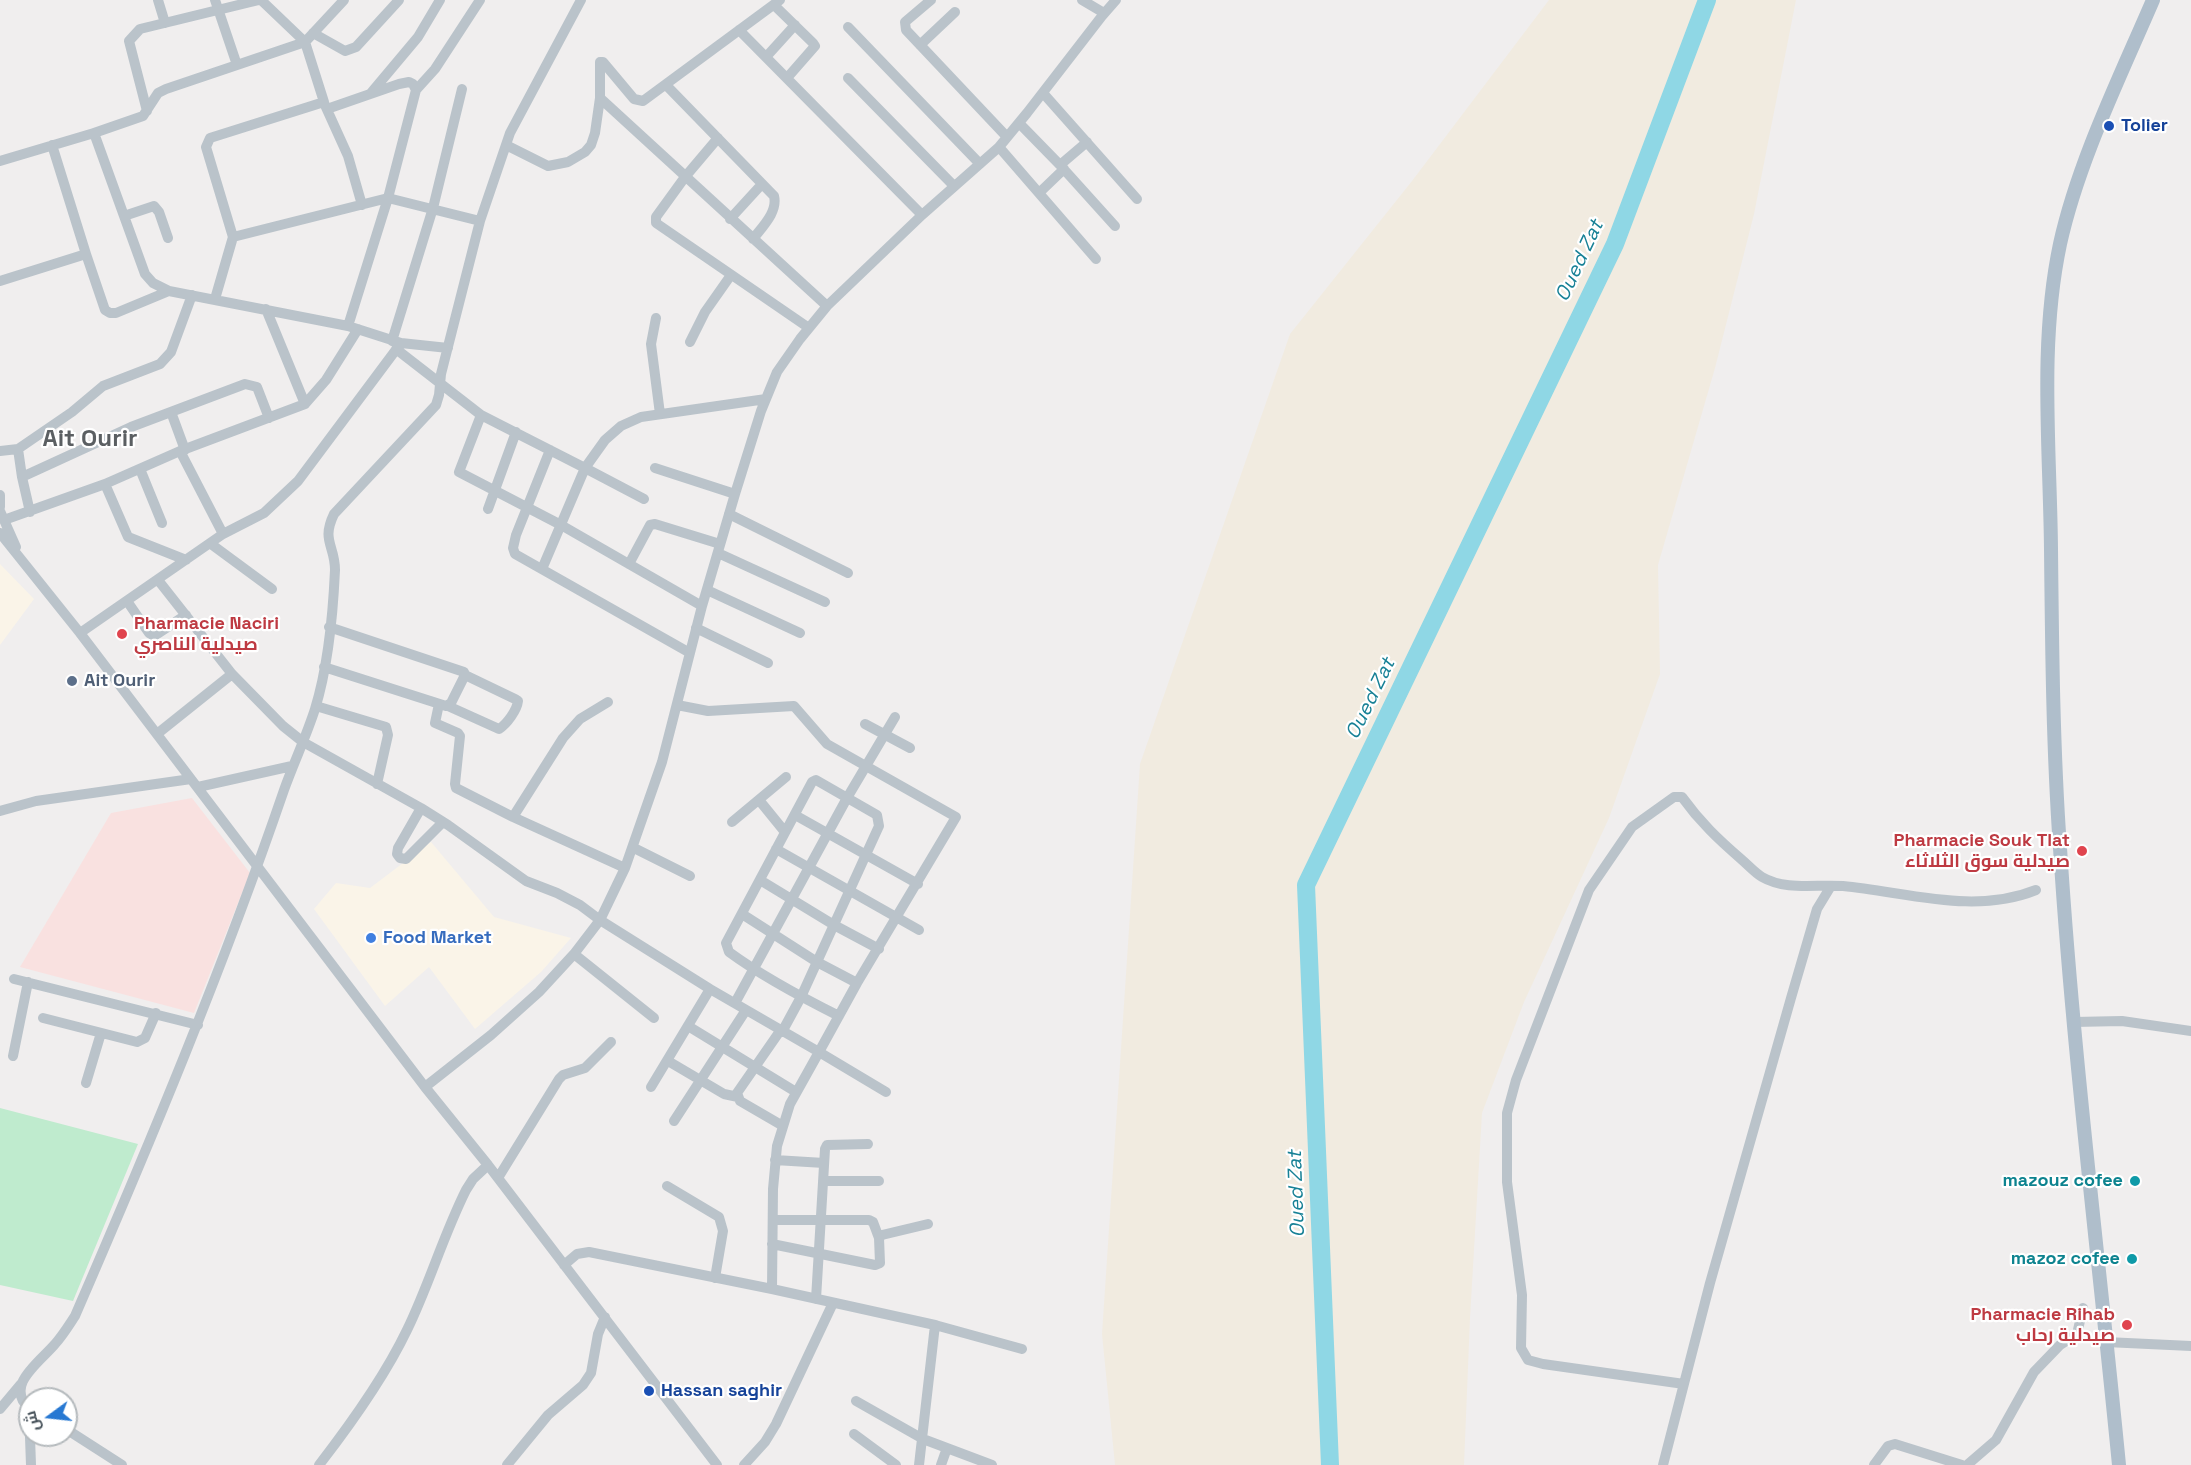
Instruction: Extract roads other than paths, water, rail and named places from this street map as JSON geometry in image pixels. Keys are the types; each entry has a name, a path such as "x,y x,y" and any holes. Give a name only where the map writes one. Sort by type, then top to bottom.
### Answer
{"main road":[{"path":"2119,1465 2074,1022 2060,845 2055,747 2049,322 2052,292 2067,217 2096,137 2153,0"}],"street":[{"path":"158,0 165,23"},
{"path":"0,161 143,116 158,93 166,89 305,42 344,0"},
{"path":"313,33 345,51 350,50 356,47 399,0"},
{"path":"370,94 418,37 440,0"},
{"path":"1,513 30,512 105,484 182,450 304,404 326,380 353,327 416,90 435,69 480,0"},
{"path":"0,1409 24,1377 56,1343 75,1316 198,1025 316,706 324,667 335,566 327,527 334,514 436,405 480,222 510,133 581,0"},
{"path":"931,0 905,22 906,30 1007,137"},
{"path":"1082,0 1104,13"},
{"path":"425,1087 491,1035 539,992 574,954 600,920 634,848 662,762 696,628 729,514 777,372 827,306 922,215 999,147 1116,0"},
{"path":"147,111 129,41 140,29 217,5 264,1 305,42 326,106 348,156 362,205"},
{"path":"506,145 548,166 568,162 585,153 591,144 600,98 598,66 601,62 634,99 639,102 648,99 777,2 814,46 787,78"},
{"path":"217,5 237,65"},
{"path":"920,45 955,12"},
{"path":"766,57 795,25"},
{"path":"848,27 980,164"},
{"path":"739,30 922,215"},
{"path":"848,78 954,186"},
{"path":"215,299 233,237 206,147 210,138 399,84 409,82 416,90"},
{"path":"666,85 774,196 776,204 753,239"},
{"path":"80,633 224,534 264,513 298,481 396,344 462,89"},
{"path":"1043,93 1137,199"},
{"path":"600,98 827,306"},
{"path":"1019,123 1115,226"},
{"path":"94,133 145,274 153,284 169,291 353,327 396,344 448,348"},
{"path":"718,138 685,177 656,217 656,223 809,328"},
{"path":"1039,193 1087,142"},
{"path":"52,145 105,310 116,313 169,291"},
{"path":"999,147 1096,259"},
{"path":"730,219 762,184"},
{"path":"233,237 388,198 480,222"},
{"path":"124,216 154,206 159,212 168,238"},
{"path":"0,280 86,254"},
{"path":"690,342 705,312 731,275"},
{"path":"0,451 18,449 72,412 103,386 160,364 171,352 192,295"},
{"path":"266,309 304,404"},
{"path":"656,318 651,344 660,414"},
{"path":"396,344 481,415 644,499"},
{"path":"22,477 131,427 245,384 257,387 269,418"},
{"path":"542,569 585,468 605,440 621,426 641,417 766,399"},
{"path":"171,412 182,450 224,534"},
{"path":"481,415 459,472 561,525 702,606"},
{"path":"488,509 516,432"},
{"path":"18,449 30,512"},
{"path":"550,450 516,536 513,549 515,554 690,654"},
{"path":"655,468 735,494"},
{"path":"140,469 162,523"},
{"path":"105,484 128,537 186,560"},
{"path":"0,495 1,513 22,561"},
{"path":"729,514 848,573"},
{"path":"629,564 650,525 655,524 719,549 825,602"},
{"path":"0,533 80,633 425,1087 488,1165 717,1465"},
{"path":"211,544 272,589"},
{"path":"158,580 232,674 283,726 303,742 421,808 526,881 572,901 710,989 886,1092"},
{"path":"707,590 800,633"},
{"path":"127,601 149,633 154,636 186,615"},
{"path":"324,667 444,705 499,729 503,727 517,707 518,701 515,699 465,675 464,672 329,627"},
{"path":"696,628 768,663"},
{"path":"157,734 232,674"},
{"path":"465,675 444,705 435,723 460,736 456,788 513,817 625,868"},
{"path":"513,817 563,738 580,719 608,702"},
{"path":"676,705 708,711 794,706 827,744 956,817 879,950 857,983 796,1092 783,1126 775,1160 772,1289"},
{"path":"316,706 386,727 388,735 377,784"},
{"path":"735,1003 847,798 895,717"},
{"path":"865,724 910,748"},
{"path":"0,811 36,801 194,783 292,766"},
{"path":"732,822 786,777"},
{"path":"783,1126 740,1101 737,1093 781,1031 801,997 879,826 877,815 818,780 814,780 726,943 726,948 753,970 801,997 839,1016"},
{"path":"1684,1384 1543,1364 1528,1360 1521,1348 1522,1295 1507,1182 1507,1113 1516,1080 1589,891 1632,827 1674,797 1682,797 1700,822 1762,877 1789,886 1831,886 1962,902 2019,897 2036,890"},
{"path":"759,800 785,832"},
{"path":"421,808 398,848 399,858 406,859 443,822"},
{"path":"795,815 918,884"},
{"path":"634,848 690,876"},
{"path":"776,849 920,930"},
{"path":"760,880 879,950"},
{"path":"1663,1465 1716,1262 1817,909 1831,886"},
{"path":"742,914 772,935 857,983"},
{"path":"574,954 654,1018"},
{"path":"14,980 198,1025"},
{"path":"13,1056 28,982"},
{"path":"651,1087 710,989"},
{"path":"674,1121 746,1010"},
{"path":"44,1018 138,1042 146,1038 156,1013"},
{"path":"2074,1022 2122,1021 2191,1031"},
{"path":"688,1026 796,1092"},
{"path":"86,1083 101,1033"},
{"path":"498,1178 559,1079 585,1068 611,1042"},
{"path":"668,1060 724,1094 738,1097"},
{"path":"816,1299 827,1145 868,1144"},
{"path":"775,1160 824,1163"},
{"path":"319,1465 338,1441 394,1354 433,1272 461,1200 473,1179 488,1165"},
{"path":"824,1181 879,1181"},
{"path":"667,1186 719,1217 723,1231 715,1278"},
{"path":"772,1244 875,1265 880,1263 881,1258 879,1238 873,1222 773,1220"},
{"path":"879,1238 882,1235 928,1224"},
{"path":"564,1265 577,1254 589,1252 935,1325 1022,1349"},
{"path":"744,1465 765,1442 776,1424 833,1303"},
{"path":"1967,1465 1996,1440 2034,1372 2060,1345 2077,1334 2084,1308"},
{"path":"507,1465 548,1414 583,1385 591,1373 598,1334 605,1317"},
{"path":"919,1465 935,1325"},
{"path":"2106,1342 2191,1347"},
{"path":"856,1401 922,1438 992,1465"},
{"path":"854,1434 896,1465"},
{"path":"78,1437 122,1465"},
{"path":"1874,1465 1888,1446 1895,1444 1962,1465"},
{"path":"30,1447 31,1465"},
{"path":"941,1465 947,1448"}],"waterway":[{"name":"Oued Zat","path":"1330,1465 1306,885 1615,244 1707,0"}],"place":[{"name":"Tolier","path":"2109,126"},
{"name":"Pharmacie Naciri صيدلية الناصري","path":"122,634"},
{"name":"Ait Ourir","path":"72,681"},
{"name":"Pharmacie Souk Tlat صيدلية سوق الثلاثاء","path":"2082,851"},
{"name":"Food Market","path":"371,938"},
{"name":"mazouz cofee","path":"2135,1181"},
{"name":"mazoz cofee","path":"2132,1259"},
{"name":"Pharmacie Rihab صيدلية رحاب","path":"2127,1325"},
{"name":"Hassan saghir","path":"649,1391"}],"district":[{"name":"Ait Ourir","path":"90,439"}]}
